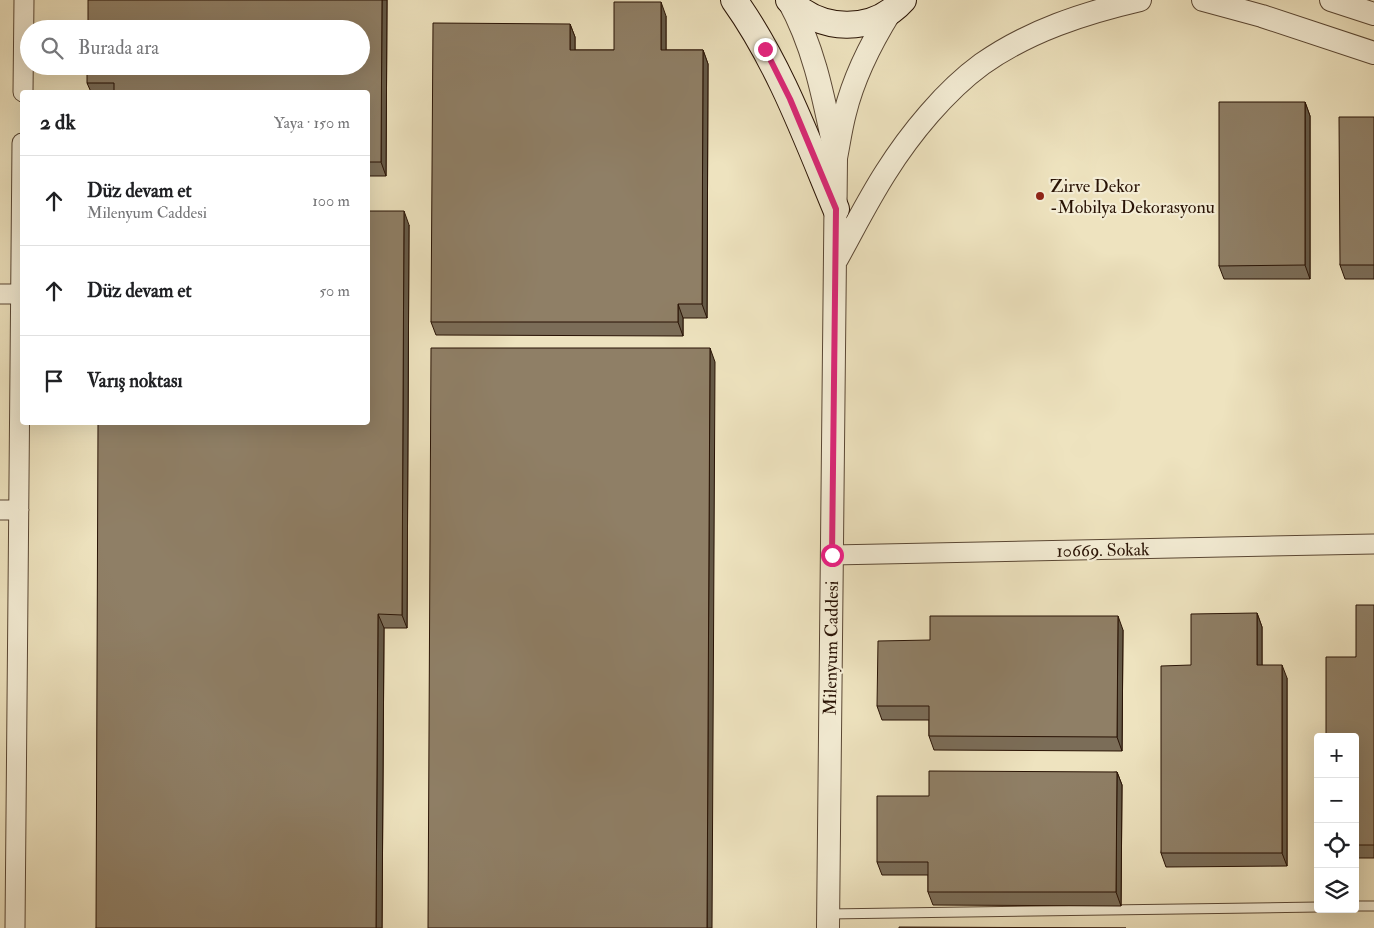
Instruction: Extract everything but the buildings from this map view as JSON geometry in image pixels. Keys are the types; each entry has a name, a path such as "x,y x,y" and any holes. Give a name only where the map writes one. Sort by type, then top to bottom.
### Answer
{"main road":[{"path":"734,0 751,25 778,74 836,209"},
{"path":"789,0 807,15 820,21 850,26 878,19 897,6"}],"street":[{"path":"24,0 24,20"},
{"name":"Milenyum Caddesi","path":"789,0 800,22 814,59 836,158"},
{"path":"835,262 886,172 927,116 951,91 981,65 1015,44 1050,26 1089,13 1140,0"},
{"path":"1203,0 1262,16 1374,53"},
{"path":"1332,0 1374,14"},
{"name":"Milenyum Caddesi","path":"828,921 836,158 845,113 858,74 876,35 897,6"},
{"path":"23,75 23,90"},
{"path":"0,294 20,294"},
{"path":"15,928 20,402"},
{"path":"0,510 19,510"},
{"name":"10669. Sokak","path":"832,555 1374,544"}],"lane":[{"path":"1359,906 1374,906"},
{"path":"828,921 1314,907"}],"place":[{"name":"Zirve Dekor -Mobilya Dekorasyonu","path":"1040,196"}],"route":[{"path":"765,49 790,99 836,209 832,555"}]}
